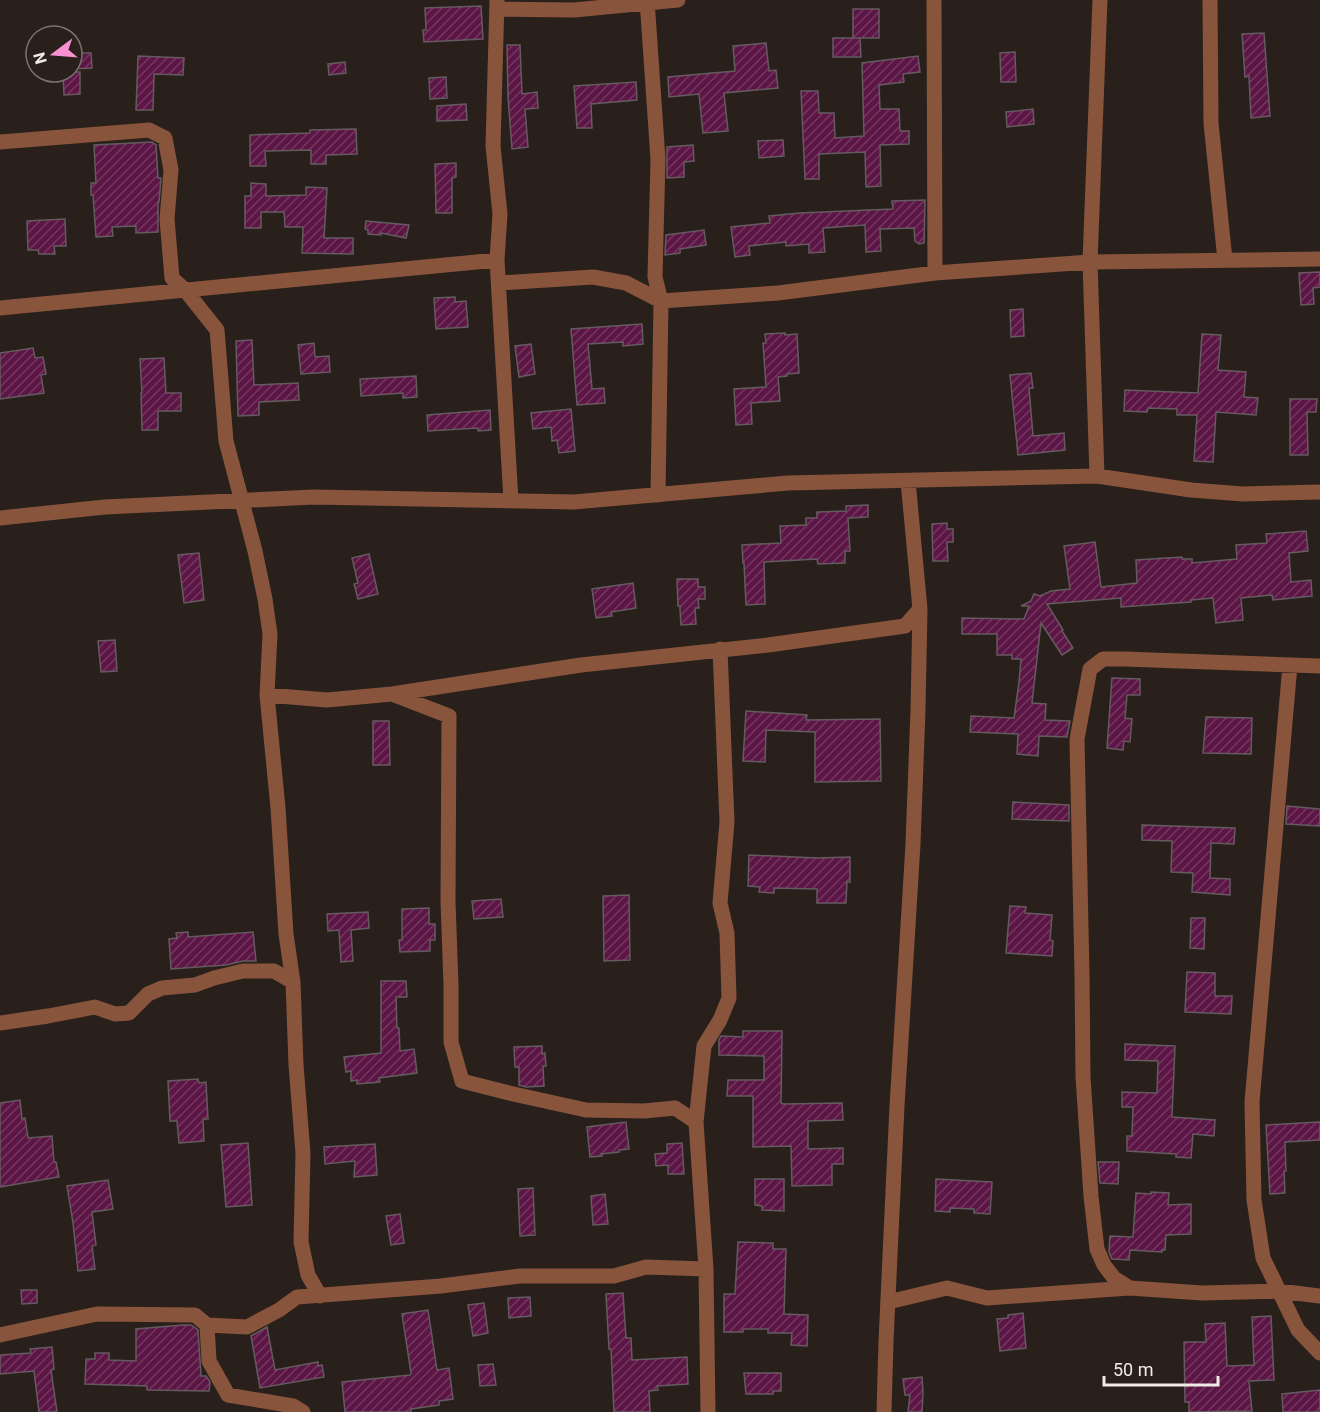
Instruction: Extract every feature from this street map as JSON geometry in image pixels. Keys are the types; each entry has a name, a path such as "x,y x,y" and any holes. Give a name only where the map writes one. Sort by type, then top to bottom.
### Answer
{"street":[{"path":"511,501 496,260 500,214 493,146 497,5 574,10 647,1 678,0"},
{"path":"934,0 935,273"},
{"path":"1097,476 1090,262 1100,0"},
{"path":"1210,0 1211,123 1225,260"},
{"path":"647,1 658,159 655,277 661,301 658,495"},
{"path":"0,142 149,130 165,138 171,170 167,219 172,278 186,291 217,330 225,441 255,551 270,634 267,695 278,808 286,934 293,982 296,1065 303,1153 301,1242 308,1275 320,1296"},
{"path":"499,283 593,277 627,283 661,301 778,293 935,273 1090,262 1320,259"},
{"path":"0,308 496,260"},
{"path":"0,518 105,507 314,497 574,502 788,483 1097,476 1212,492 1243,494 1320,492"},
{"path":"884,1412 918,722 920,609 908,481"},
{"path":"267,695 327,700 392,694 581,665 768,645 905,626 920,609"},
{"path":"708,1412 706,1269 696,1122 704,1046 720,1020 729,998 727,933 720,903 727,822 720,649"},
{"path":"1130,1288 1114,1278 1104,1265 1097,1249 1088,1156 1083,1077 1077,739 1090,669 1103,659 1320,666"},
{"path":"1290,665 1252,1101 1254,1200 1263,1257 1298,1330 1320,1353"},
{"path":"392,694 449,716 448,901 452,985 451,1042 462,1081 586,1110 644,1111 675,1108 696,1122"},
{"path":"0,1023 95,1007 115,1014 129,1013 148,994 162,988 195,985 243,971 274,971 293,982"},
{"path":"0,1335 97,1314 195,1316 207,1325 247,1327 279,1310 297,1297 441,1286 520,1276 614,1275 646,1268 706,1269"},
{"path":"888,1302 947,1288 987,1298 1130,1288 1202,1293 1279,1291 1320,1296"},
{"path":"207,1325 209,1361 228,1395 293,1406 303,1412"}],"building":[{"path":"481,6 483,39 424,42 425,8"},
{"path":"853,9 879,9 879,38 853,38"},
{"path":"1264,33 1270,116 1251,118 1249,76 1245,77 1242,34"},
{"path":"833,38 860,38 861,57 833,57"},
{"path":"766,43 769,71 776,70 778,88 724,93 728,131 703,133 699,94 669,97 668,77 735,71 733,46"},
{"path":"507,45 520,45 522,94 537,92 538,108 525,109 528,147 512,149"},
{"path":"1015,52 1016,82 1001,82 1000,53"},
{"path":"84,53 91,53 92,68 84,68"},
{"path":"138,56 184,58 183,75 154,74 153,110 136,110"},
{"path":"918,56 920,72 903,74 904,82 879,85 880,109 899,109 900,131 909,131 909,144 880,145 881,186 866,187 865,152 819,154 819,179 805,179 801,91 818,91 819,113 834,113 835,138 864,136 862,63"},
{"path":"345,62 346,73 329,75 328,64"},
{"path":"446,77 447,98 430,99 429,78"},
{"path":"636,82 637,100 591,104 592,128 577,128 574,86"},
{"path":"64,84 80,84 80,94 64,95"},
{"path":"466,104 467,120 437,121 437,106"},
{"path":"1033,109 1034,124 1007,127 1006,112"},
{"path":"356,129 357,154 326,155 326,164 311,164 311,150 265,151 266,166 250,166 250,135"},
{"path":"783,140 784,156 759,158 758,141"},
{"path":"152,142 156,145 158,178 161,178 158,232 136,233 136,226 112,227 113,236 96,237 93,195 91,195 91,183 96,183 94,145"},
{"path":"693,145 694,161 684,162 684,177 667,178 667,147"},
{"path":"456,163 456,177 452,178 452,213 436,213 435,164"},
{"path":"251,183 266,184 266,196 306,195 306,187 327,188 324,238 353,238 353,254 302,253 303,227 285,227 284,212 261,212 261,228 245,228 245,196 251,196"},
{"path":"925,200 924,243 919,244 915,241 914,228 880,229 881,251 866,252 865,225 823,228 825,252 809,253 809,244 786,246 786,242 749,246 750,255 735,257 731,227 770,223 769,216 893,209 892,201"},
{"path":"65,219 66,246 54,246 55,254 39,254 38,250 28,250 27,221"},
{"path":"366,221 409,225 406,238 381,233 381,235 368,234 368,230 365,229"},
{"path":"704,230 706,245 680,249 680,253 665,255 666,235"},
{"path":"1320,272 1320,287 1313,288 1314,304 1301,305 1299,273"},
{"path":"455,297 455,302 466,301 468,327 436,329 434,298"},
{"path":"1023,309 1024,336 1011,337 1010,310"},
{"path":"642,324 643,344 623,346 623,342 588,344 592,389 604,388 605,403 577,405 571,329"},
{"path":"785,333 785,335 797,334 799,373 778,377 780,401 751,403 752,424 736,425 734,389 766,387 763,343 766,343 765,334"},
{"path":"1202,334 1221,335 1218,370 1246,372 1244,397 1258,398 1256,415 1216,412 1213,462 1194,461 1197,415 1177,415 1177,409 1148,408 1147,412 1124,411 1125,390 1198,393"},
{"path":"252,340 254,385 298,383 299,400 259,402 259,415 238,416 236,341"},
{"path":"314,343 315,357 329,356 330,372 301,374 298,345"},
{"path":"531,344 535,374 519,377 515,346"},
{"path":"33,348 35,358 43,357 46,374 41,375 44,393 0,399 0,353"},
{"path":"164,358 166,393 181,393 181,411 158,411 158,430 142,430 140,359"},
{"path":"1031,373 1033,388 1029,388 1033,436 1064,433 1065,450 1018,455 1010,375"},
{"path":"416,376 417,397 403,398 403,393 361,396 360,379"},
{"path":"1290,399 1317,399 1316,412 1307,412 1308,455 1290,455"},
{"path":"571,409 575,451 559,453 557,440 552,441 551,427 533,429 531,413"},
{"path":"490,410 491,430 478,431 478,428 428,431 427,415"},
{"path":"868,505 868,517 848,518 850,551 845,551 845,563 818,564 817,559 764,562 765,604 746,605 742,545 781,543 780,526 806,525 806,518 817,518 817,512 846,511 846,506"},
{"path":"947,523 947,529 953,529 953,542 947,542 948,561 933,561 932,524"},
{"path":"1306,531 1308,551 1289,553 1291,582 1311,580 1312,596 1273,600 1272,595 1241,598 1243,620 1216,623 1213,598 1191,600 1191,602 1121,607 1121,598 1047,604 1073,648 1062,655 1041,623 1032,703 1046,704 1045,720 1070,721 1067,737 1039,736 1038,756 1017,754 1018,734 970,732 971,716 1014,718 1021,659 1012,659 1012,655 997,655 997,634 962,634 962,618 1024,619 1029,606 1021,606 1031,601 1034,594 1040,596 1051,591 1070,589 1064,546 1095,542 1101,587 1137,583 1136,560 1182,557 1182,559 1192,559 1192,563 1237,559 1236,545 1267,543 1266,534"},
{"path":"199,553 204,600 184,603 178,555"},
{"path":"369,554 378,594 358,599 354,584 358,583 352,558"},
{"path":"677,579 698,579 698,587 705,587 705,599 698,599 699,608 695,608 696,624 681,625"},
{"path":"633,583 636,608 611,612 612,616 596,618 592,589"},
{"path":"115,640 117,671 101,672 98,641"},
{"path":"1112,678 1140,679 1140,695 1127,695 1125,718 1132,719 1130,742 1124,741 1123,750 1107,748"},
{"path":"746,711 807,715 806,720 880,719 881,781 815,782 815,732 766,730 765,762 743,761"},
{"path":"1206,717 1252,718 1251,754 1203,753"},
{"path":"373,721 389,721 390,765 373,765"},
{"path":"1013,802 1069,805 1069,821 1012,819"},
{"path":"1287,806 1320,809 1320,826 1286,824"},
{"path":"1142,825 1235,828 1234,844 1211,843 1210,878 1230,879 1230,895 1192,892 1193,873 1171,872 1172,841 1142,840"},
{"path":"749,855 850,857 850,882 847,882 846,903 817,903 817,889 774,888 774,893 759,892 760,887 748,886"},
{"path":"629,895 630,960 604,961 603,896"},
{"path":"501,899 503,917 474,919 472,901"},
{"path":"1010,906 1026,907 1025,913 1052,915 1050,940 1053,941 1052,956 1006,953"},
{"path":"429,908 429,924 435,924 435,940 430,940 430,951 400,952 402,909"},
{"path":"368,912 369,928 351,930 353,961 341,962 339,930 328,931 327,914"},
{"path":"1191,918 1205,918 1204,949 1190,948"},
{"path":"188,932 188,937 253,932 256,961 171,969 169,939 177,938 176,933"},
{"path":"1187,972 1215,973 1215,996 1232,996 1231,1014 1185,1012"},
{"path":"381,981 406,981 407,997 396,997 397,1028 399,1028 400,1051 414,1049 417,1073 379,1078 380,1082 357,1084 357,1080 351,1081 351,1071 346,1072 344,1057 381,1053"},
{"path":"743,1031 782,1031 781,1103 842,1103 843,1120 808,1121 808,1149 843,1148 843,1164 832,1164 832,1185 792,1186 791,1146 753,1147 753,1096 727,1096 728,1080 764,1080 764,1056 719,1055 721,1036 743,1037"},
{"path":"1125,1044 1175,1046 1172,1117 1215,1120 1214,1136 1193,1134 1191,1158 1176,1157 1176,1154 1127,1151 1127,1136 1132,1136 1133,1107 1122,1107 1122,1092 1157,1093 1158,1061 1125,1060"},
{"path":"542,1046 546,1066 543,1066 544,1086 519,1085 519,1067 515,1067 514,1047"},
{"path":"198,1079 199,1083 206,1082 208,1119 203,1119 204,1141 179,1143 177,1121 170,1121 168,1081"},
{"path":"20,1100 22,1119 25,1118 28,1138 52,1136 54,1162 56,1162 59,1177 0,1187 0,1103"},
{"path":"626,1122 629,1149 590,1157 587,1127"},
{"path":"1320,1122 1320,1140 1285,1142 1285,1193 1270,1194 1266,1125"},
{"path":"248,1143 252,1205 226,1207 221,1145"},
{"path":"682,1143 684,1174 668,1174 668,1165 656,1166 655,1154 667,1153 667,1144"},
{"path":"375,1144 377,1175 354,1177 355,1161 325,1164 324,1147"},
{"path":"1098,1162 1119,1162 1118,1184 1100,1183"},
{"path":"755,1179 784,1179 784,1211 762,1210 762,1206 755,1205"},
{"path":"936,1179 992,1182 990,1214 974,1213 974,1209 950,1208 950,1212 935,1211"},
{"path":"108,1180 113,1209 92,1212 96,1245 92,1246 95,1269 78,1271 67,1186"},
{"path":"533,1188 535,1235 520,1236 518,1189"},
{"path":"1151,1192 1169,1193 1168,1205 1191,1204 1191,1234 1166,1235 1165,1250 1162,1252 1130,1250 1129,1260 1112,1259 1109,1252 1110,1236 1133,1237 1136,1193 1151,1194"},
{"path":"605,1194 608,1224 593,1225 591,1196"},
{"path":"400,1214 404,1243 391,1245 386,1216"},
{"path":"738,1242 773,1243 773,1249 786,1249 784,1314 808,1315 807,1346 791,1345 792,1333 768,1333 768,1329 724,1332 724,1294 735,1294"},
{"path":"21,1290 37,1290 37,1303 22,1304"},
{"path":"623,1293 626,1338 631,1338 632,1360 687,1357 688,1384 657,1386 658,1390 649,1391 650,1412 614,1412 606,1294"},
{"path":"530,1297 531,1316 509,1318 508,1298"},
{"path":"484,1303 488,1333 473,1336 468,1305"},
{"path":"428,1310 437,1370 449,1368 453,1399 439,1401 439,1405 411,1409 411,1412 345,1412 342,1382 410,1375 402,1314"},
{"path":"1023,1313 1026,1348 1000,1351 997,1319"},
{"path":"1271,1316 1274,1380 1249,1381 1252,1411 1189,1412 1189,1402 1185,1402 1184,1342 1206,1342 1205,1324 1225,1323 1227,1366 1254,1365 1252,1317"},
{"path":"191,1325 198,1330 201,1376 206,1376 210,1382 209,1391 147,1390 147,1386 85,1384 86,1359 95,1359 95,1353 109,1353 109,1360 136,1361 136,1329"},
{"path":"267,1327 275,1370 318,1362 318,1366 322,1365 324,1377 260,1388 251,1336"},
{"path":"52,1347 54,1369 51,1370 57,1412 39,1412 34,1371 0,1374 0,1355 31,1353 30,1349"},
{"path":"493,1364 496,1385 480,1386 478,1365"},
{"path":"744,1373 781,1373 781,1391 773,1391 773,1394 746,1394"},
{"path":"922,1377 922,1412 908,1412 910,1395 905,1395 903,1379"},
{"path":"1320,1390 1320,1412 1283,1412 1282,1394"}]}
